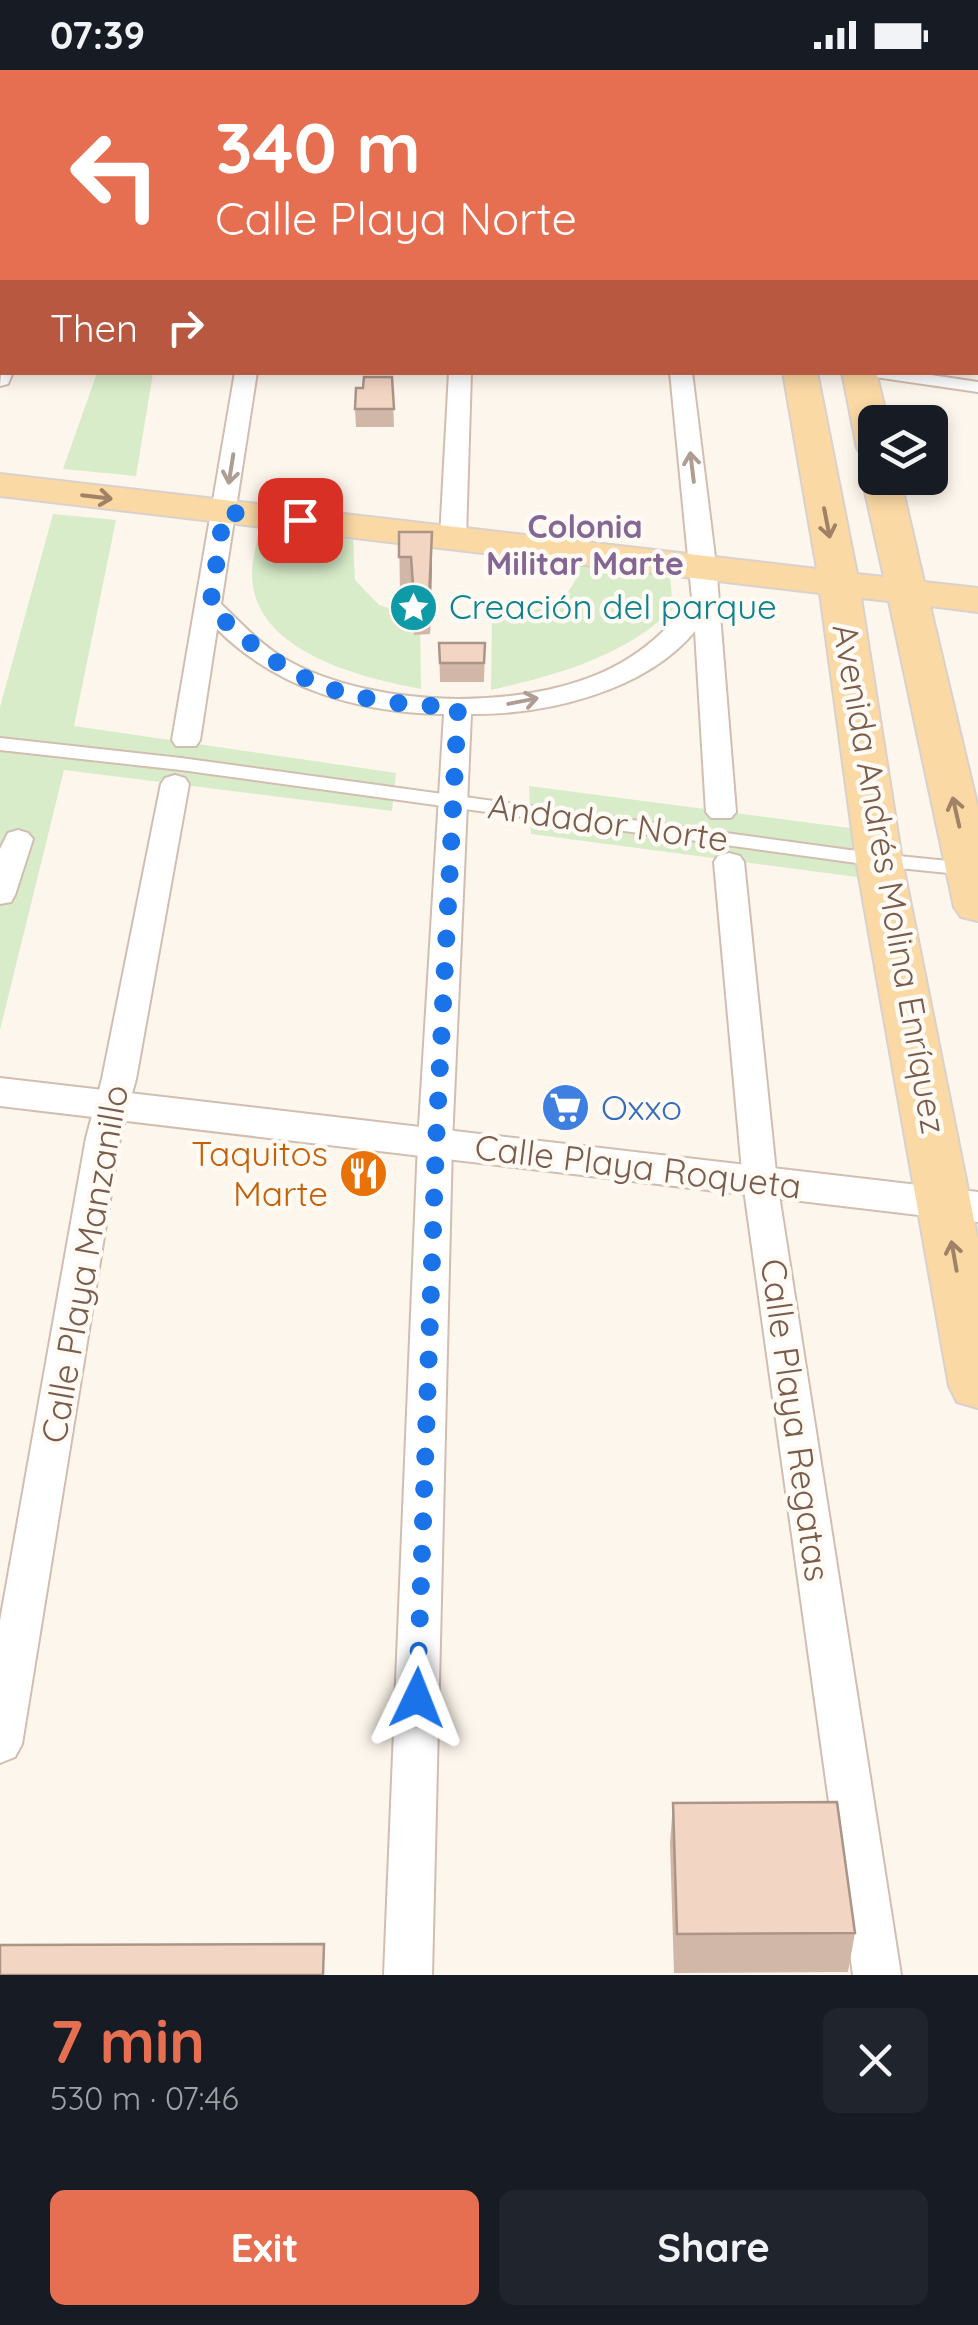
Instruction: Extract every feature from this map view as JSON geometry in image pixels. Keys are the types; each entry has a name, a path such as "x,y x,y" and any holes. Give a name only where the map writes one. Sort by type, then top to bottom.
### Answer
{"main road":[{"name":"Avenida Andrés Molina Enríquez","path":"801,375 839,584 879,860 961,1205 978,1386"},
{"path":"860,375 866,405"},
{"path":"0,485 454,538 704,582 839,584 978,600"},
{"name":"Avenida Andrés Molina Enríquez","path":"886,495 975,882"}],"street":[{"path":"186,740 246,375"},
{"path":"454,538 460,375"},
{"path":"681,375 704,582 721,812"},
{"path":"896,375 978,387"},
{"path":"210,607 277,666 312,682 356,698 401,705 458,707 508,704 603,679 643,661 672,640 704,582"},
{"path":"408,1975 436,1143 458,707"},
{"name":"Andador Norte","path":"0,744 181,764 879,860 975,882"},
{"name":"Calle Playa Manzanillo","path":"0,1744 111,1103 176,784"},
{"path":"0,895 18,839"},
{"name":"Calle Playa Regatas","path":"730,862 760,1182 877,1975"},
{"name":"Calle Playa Roqueta","path":"0,1092 961,1205"}],"green space":[{"path":"96,375 153,375 136,476 63,469"},
{"path":"53,514 116,520 74,726 396,773 392,811 64,770 0,1030 0,707"},
{"path":"259,528 353,540 355,580 379,605 420,618 421,689 370,677 314,657 270,623 257,601 252,574"},
{"path":"579,565 670,577 673,609 654,626 611,652 540,678 491,690 492,618 534,610 559,600 575,580"},
{"path":"529,786 857,829 864,878 531,834"}],"building":[{"path":"364,377 392,377 394,409 355,409 356,388 363,388"},
{"path":"399,532 432,532 429,598 414,599 411,557 399,557"},
{"path":"439,643 485,643 484,663 440,663"},
{"path":"837,1802 855,1933 677,1934 673,1803"},
{"path":"324,1944 323,1975 0,1975 0,1945"}],"place":[{"name":"Creación del parque","path":"414,607"},
{"name":"Oxxo","path":"566,1108"},
{"name":"Taquitos Marte","path":"363,1174"}],"district":[{"name":"Colonia Militar Marte","path":"585,546"}],"route":[{"path":"300,520 224,512 210,607 247,644 277,666 312,682 356,698 401,705 458,707 436,1143 417,1698"}]}
